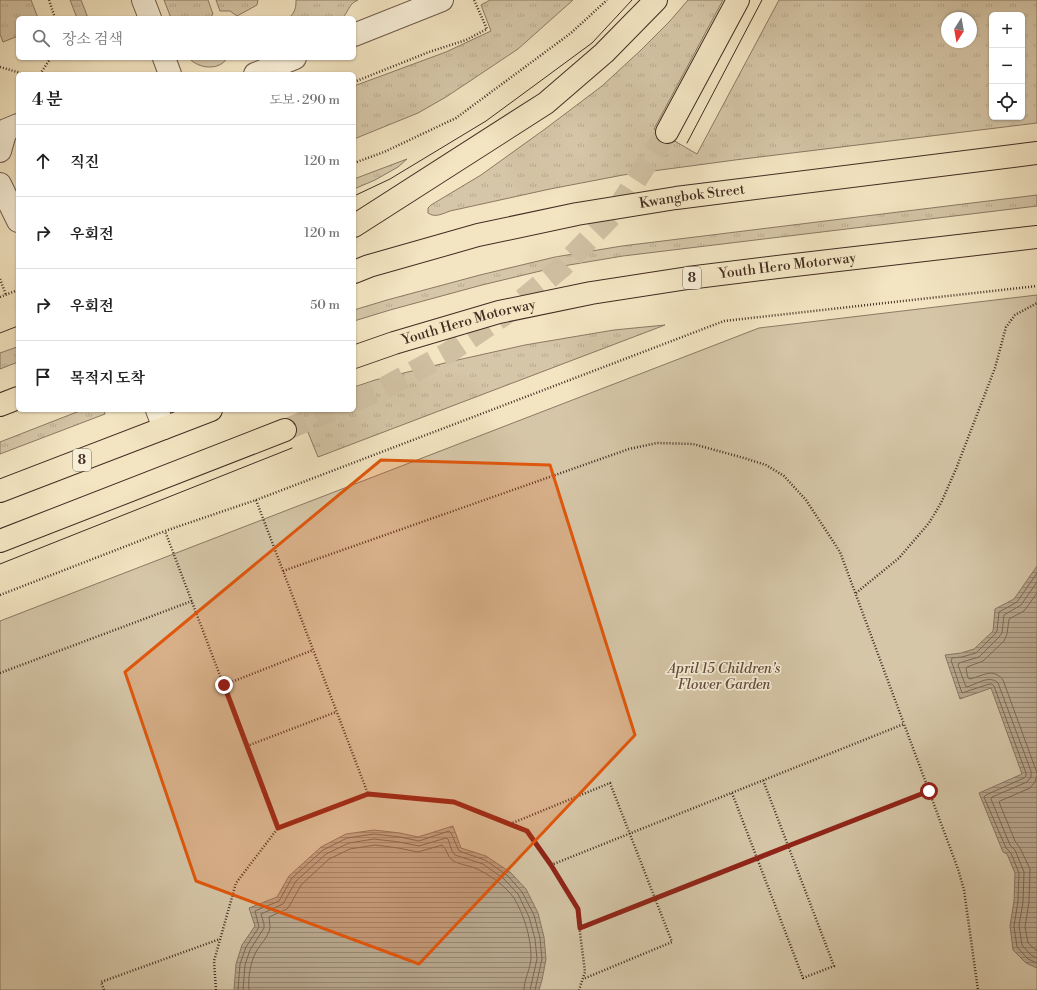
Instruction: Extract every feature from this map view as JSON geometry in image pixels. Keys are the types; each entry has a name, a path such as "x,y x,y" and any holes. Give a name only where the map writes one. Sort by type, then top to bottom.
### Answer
{"main road":[{"path":"356,225 546,103 604,53 656,0"},
{"path":"667,132 738,0"},
{"name":"Kwangbok Street","path":"356,271 369,266 478,235 577,214 676,198 1037,153"},
{"name":"Youth Hero Motorway","path":"356,356 394,343 499,312 591,293 688,278 1037,237"},
{"path":"0,405 16,399"},
{"name":"8","path":"0,491 160,419 200,412"},
{"path":"0,541 284,430"}],"lane":[{"path":"143,0 149,16"},
{"path":"356,34 442,0"},
{"path":"165,60 169,72"},
{"path":"260,72 290,60"},
{"path":"0,151 6,130 16,126"},
{"path":"0,184 16,217"}],"path":[{"path":"49,0 55,16"},
{"path":"356,81 429,52 466,40 487,29 474,0"},
{"path":"356,162 384,152 456,118 571,33 608,0"},
{"path":"41,72 50,60"},
{"path":"0,67 17,72"},
{"path":"0,279 6,295"},
{"path":"0,595 165,531 256,500 724,321 1037,286"},
{"path":"0,297 16,291"},
{"path":"856,593 899,558 929,523 941,503 956,469 995,368 1006,327 1015,315 1037,304"},
{"path":"283,571 629,450 657,443 693,444 766,465 784,476 806,500 840,552 958,869 964,890 978,990"},
{"path":"256,500 368,794"},
{"path":"165,531 278,828"},
{"path":"0,673 192,601"},
{"path":"224,685 313,650"},
{"path":"247,746 336,712"},
{"path":"551,865 904,724"},
{"path":"732,793 803,978 834,966 762,780"},
{"path":"510,824 610,784 672,942 582,979"},
{"path":"580,928 929,791"},
{"path":"216,990 214,961 236,883 278,828 368,794 454,802 527,831 551,865 578,909 585,972 579,990"},
{"path":"104,990 101,982 220,939"}],"highlighted area":[{"path":"381,460 550,465 635,735 419,964 196,881 125,672"}],"green space":[{"path":"0,0 31,0 37,16 16,16 16,37 3,42 0,34"},
{"path":"70,0 81,0 87,16 76,16"},
{"path":"164,0 208,0 213,14 212,16 170,16"},
{"path":"216,0 258,0 257,5 237,16 230,11 220,11"},
{"path":"296,0 358,0 350,6 344,16 291,16 296,5"},
{"path":"490,0 573,0 518,49 446,97 418,113 356,138 356,85 446,52 491,31 481,5"},
{"path":"688,0 723,0 654,129 697,154 779,0 1037,0 1037,123 623,175 550,189 450,211 439,215 428,213 428,208 431,205 481,175 602,86 670,21"},
{"path":"191,60 226,60 214,67 203,66"},
{"path":"407,159 398,167 375,180 356,188 356,178"},
{"path":"1037,195 1037,206 623,256 557,267 482,285 356,320 356,309 387,300 555,257 622,246"},
{"name":"April 15 Children's Flower Garden","path":"1037,295 1037,990 0,990 0,621 759,328"},
{"path":"665,325 318,457 300,412 356,412 356,386 375,380 525,345 614,330"},
{"path":"16,347 16,363 0,369 0,353"},
{"path":"77,412 104,412 105,414 0,454 0,442"}],"water":[{"path":"1037,566 1037,968 1026,963 1013,950 1010,926 1014,901 1015,873 1007,854 1003,852 979,793 1022,774 991,688 960,699 945,655 961,653 974,649 993,631 995,609 1014,599"},
{"path":"453,826 461,848 486,856 510,872 526,889 538,913 544,937 546,959 539,990 234,990 236,964 242,945 255,926 249,908 277,897 289,876 321,847 346,834 374,830 418,837"}],"tunnel":[{"path":"356,400 382,389 448,353 504,315 562,267 616,211 667,132"},
{"path":"285,430 327,412"}],"tram line":[{"path":"356,195 390,179 486,121 592,43 632,0"},
{"path":"687,143 762,0"},
{"path":"0,333 16,327"},
{"path":"0,564 292,448"}],"route":[{"path":"224,685 278,828 368,794 454,802 527,831 551,865 578,909 580,928 929,791"}]}
